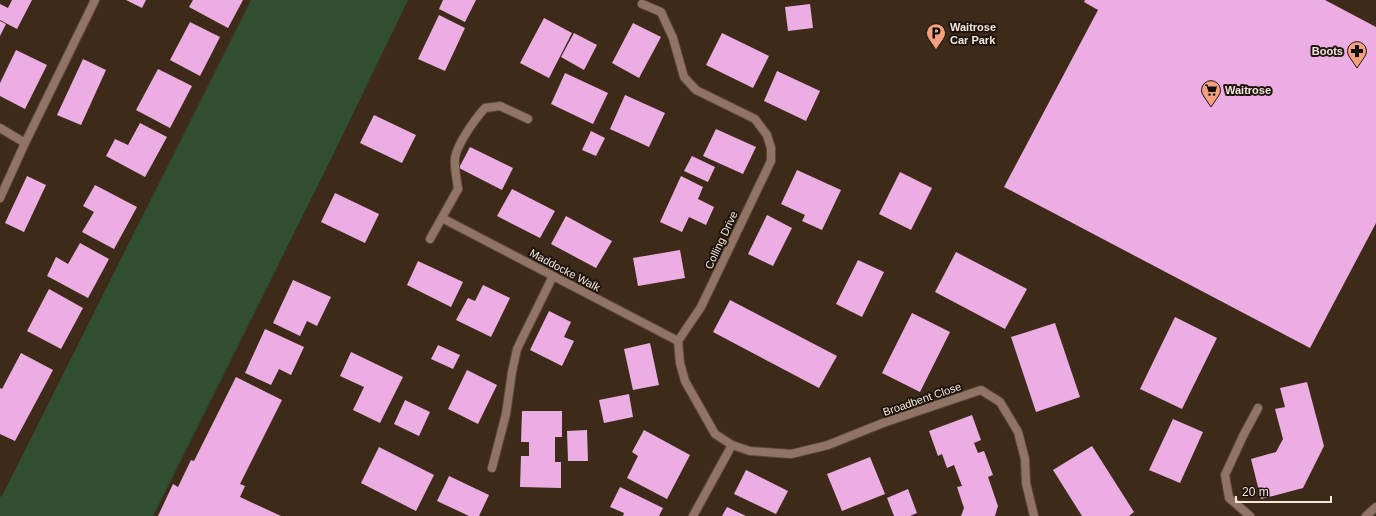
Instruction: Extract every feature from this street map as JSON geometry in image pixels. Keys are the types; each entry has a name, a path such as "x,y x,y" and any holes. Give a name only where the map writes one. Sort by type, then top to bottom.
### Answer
{"street":[{"path":"0,198 25,143 95,0"},
{"name":"Colling Drive","path":"642,4 661,12 673,38 684,77 696,90 755,119 767,135 771,148 771,160 701,307 678,341"},
{"path":"430,239 458,189 455,158 458,149 474,119 485,108 500,106 528,119"},
{"path":"0,128 25,143"},
{"name":"Maddocke Walk","path":"442,218 678,341"},
{"path":"492,468 506,414 517,349 553,276"},
{"path":"678,341 680,363 685,381 715,434 732,444 693,516"},
{"name":"Broadbent Close","path":"732,444 750,451 790,454 828,445 883,423 981,390 1000,402 1018,432 1024,459 1026,483 1034,516"},
{"path":"1250,516 1229,498 1225,475 1258,408"},
{"path":"1366,516 1376,507"}],"green space":[{"path":"251,0 408,0 332,157 153,516 0,516 0,497 2,496"}],"building":[{"path":"12,0 32,0 17,29 0,20 0,4 8,8"},
{"path":"126,0 146,0 142,8"},
{"path":"193,0 243,0 228,28 189,7"},
{"path":"443,0 476,0 465,22 439,9"},
{"name":"Waitrose","path":"1085,0 1325,0 1376,27 1376,223 1310,348 1004,187 1098,10 1084,2"},
{"path":"810,4 813,28 788,31 785,7"},
{"path":"439,15 465,28 445,71 418,59"},
{"path":"544,18 572,33 549,78 520,63"},
{"path":"0,21 6,24 0,36"},
{"path":"190,22 220,37 200,76 170,60"},
{"path":"633,23 661,37 639,78 612,63"},
{"path":"574,33 597,45 584,70 561,57"},
{"path":"722,33 769,56 753,88 706,65"},
{"path":"16,50 47,65 25,109 0,96 0,83"},
{"path":"83,59 106,70 81,125 57,115"},
{"path":"158,69 192,86 170,128 136,110"},
{"path":"777,71 820,91 806,121 764,101"},
{"path":"565,73 608,93 593,124 551,104"},
{"path":"625,95 665,113 649,147 610,129"},
{"path":"374,115 416,135 402,163 360,143"},
{"path":"140,123 167,137 145,177 106,156 115,139 128,145"},
{"path":"716,129 756,147 743,174 703,156"},
{"path":"591,131 605,138 596,156 582,150"},
{"path":"470,147 513,168 502,190 459,168"},
{"path":"692,156 715,167 708,182 684,171"},
{"path":"797,170 841,190 822,230 802,221 805,215 781,204"},
{"path":"900,172 932,188 911,230 879,214"},
{"path":"27,176 46,185 24,232 5,223"},
{"path":"681,176 703,187 698,199 714,207 706,225 689,217 682,232 660,222"},
{"path":"95,185 137,207 114,249 82,232 94,212 83,206"},
{"path":"512,189 555,211 540,238 497,216"},
{"path":"335,193 379,214 365,243 321,222"},
{"path":"767,215 792,228 773,266 748,254"},
{"path":"566,216 612,241 596,268 551,244"},
{"path":"80,243 109,259 88,298 47,276 56,257 68,264"},
{"path":"680,250 685,278 638,286 633,258"},
{"path":"956,252 1027,289 1005,329 935,292"},
{"path":"858,260 884,272 862,317 836,304"},
{"path":"418,261 463,282 451,307 407,285"},
{"path":"293,280 331,297 317,326 307,321 300,336 273,323"},
{"path":"483,285 510,298 491,337 456,320 468,298 475,301"},
{"path":"49,289 83,308 61,349 27,331"},
{"path":"730,300 837,356 819,388 713,332"},
{"path":"549,311 571,322 564,337 574,341 562,366 530,350"},
{"path":"912,313 950,332 920,392 882,373"},
{"path":"1175,317 1217,338 1182,409 1140,389"},
{"path":"1055,323 1080,397 1036,412 1011,337"},
{"path":"265,329 304,347 291,375 279,369 271,385 245,373"},
{"path":"650,343 659,385 633,390 624,349"},
{"path":"438,345 460,355 453,369 431,359"},
{"path":"351,352 403,377 380,423 353,410 364,387 340,376"},
{"path":"21,353 53,370 15,441 0,434 0,388 2,389"},
{"path":"467,370 497,385 478,424 448,409"},
{"path":"236,377 282,400 240,484 245,486 240,497 281,516 158,516 173,484 178,487 191,460 194,461"},
{"path":"1307,382 1324,446 1303,488 1261,499 1251,459 1276,452 1283,439 1275,409 1285,407 1280,388"},
{"path":"629,394 633,417 604,423 599,400"},
{"path":"405,400 430,412 419,436 394,424"},
{"path":"522,411 562,411 562,437 555,437 555,462 561,462 561,488 520,487 521,456 529,456 529,442 521,442"},
{"path":"972,415 981,440 974,443 978,453 984,451 993,475 988,477 998,506 995,516 961,516 964,508 957,487 962,486 954,465 947,468 942,454 938,456 929,431"},
{"path":"1173,419 1203,432 1180,483 1149,470"},
{"path":"587,430 588,461 568,461 567,431"},
{"path":"644,430 690,455 667,499 627,478 638,456 632,452"},
{"path":"1092,446 1134,512 1129,516 1082,516 1053,470"},
{"path":"379,447 434,475 416,511 361,483"},
{"path":"870,457 885,494 842,511 827,474"},
{"path":"746,470 788,491 776,514 734,494"},
{"path":"449,476 489,495 479,516 469,516 437,501"},
{"path":"620,487 663,508 659,516 623,516 624,513 610,507"},
{"path":"908,489 917,513 910,516 894,516 887,498"},
{"path":"727,507 746,516 722,516"}],"place":[{"name":"Waitrose Car Park","path":"936,50"},
{"name":"Boots","path":"1357,68"},
{"name":"Waitrose","path":"1211,107"}]}
